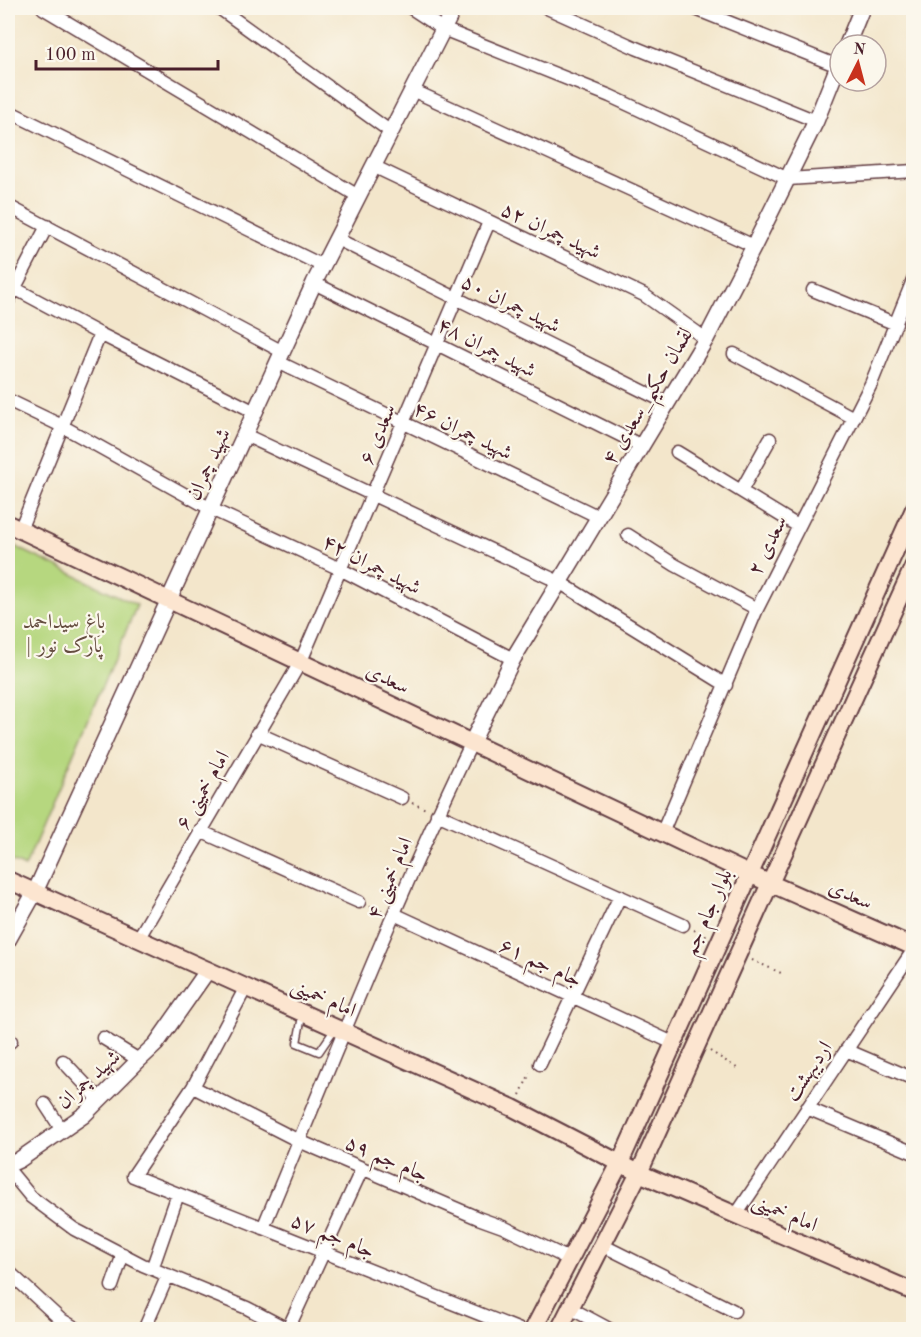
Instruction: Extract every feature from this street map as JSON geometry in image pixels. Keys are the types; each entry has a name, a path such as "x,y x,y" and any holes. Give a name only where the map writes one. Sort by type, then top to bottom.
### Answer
{"main road":[{"name":"بلوار جام جم","path":"533,1329 620,1163 914,509"},
{"name":"سعدی","path":"14,527 770,884 914,948"},
{"path":"559,1329 639,1173 914,565"},
{"name":"امام خمینی","path":"8,880 513,1108 639,1173 914,1292"}],"street":[{"path":"43,8 358,196"},
{"path":"219,8 391,132"},
{"path":"411,8 443,29 610,96 788,179 914,171"},
{"name":"شهید چمران","path":"8,940 35,892 314,283 454,8"},
{"path":"547,8 636,48 816,121"},
{"path":"693,8 828,60"},
{"path":"852,33 862,8"},
{"path":"412,90 754,246"},
{"name":"لقمان حکیم_سعدی ۴","path":"472,742 513,659 706,339 788,179 828,91"},
{"path":"8,111 323,266"},
{"name":"شهید چمران ۵۲","path":"374,166 644,295 706,339"},
{"name":"شهید چمران ۴۶","path":"8,206 280,357 403,422 599,517"},
{"name":"سعدی ۶","path":"301,661 489,222"},
{"path":"8,301 47,226"},
{"name":"شهید چمران ۵۰","path":"337,238 667,403"},
{"name":"شهید چمران ۴۸","path":"314,283 642,446"},
{"name":"سعدی ۲","path":"662,833 757,609 852,417 871,384 913,285"},
{"path":"14,288 99,334 255,412"},
{"path":"813,290 896,324"},
{"path":"14,527 62,426 99,334"},
{"path":"734,354 852,417"},
{"name":"شهید چمران ۴۲","path":"8,400 62,426 211,509 340,569 513,659"},
{"path":"245,435 559,582 726,685"},
{"path":"741,491 770,439"},
{"path":"677,452 798,526"},
{"path":"628,535 675,565 757,609"},
{"name":"امام خمینی ۶","path":"138,939 301,661"},
{"path":"257,733 402,798"},
{"name":"امام خمینی ۴","path":"263,1228 341,1029 437,814 472,742"},
{"path":"437,814 683,925"},
{"path":"200,831 359,902"},
{"path":"540,1064 620,896"},
{"name":"جام جم ۶۱","path":"394,914 673,1043"},
{"name":"اردیبهشت","path":"736,1215 914,948"},
{"name":"شهید چمران","path":"8,1167 84,1115 100,1100 156,1044 208,970"},
{"path":"193,1087 246,987"},
{"path":"103,1038 140,1060"},
{"path":"846,1050 914,1079"},
{"path":"63,1061 100,1100"},
{"name":"جام جم ۵۹","path":"193,1087 299,1141 503,1227 569,1258"},
{"name":"جام جم ۵۷","path":"193,1087 132,1176 520,1329"},
{"path":"45,1104 62,1130"},
{"path":"807,1108 914,1153"},
{"path":"8,1167 31,1197 74,1229 152,1269 247,1308 289,1329 362,1169"},
{"path":"152,1269 178,1194"},
{"path":"602,1245 734,1311"},
{"path":"112,1286 123,1254"},
{"path":"8,1271 60,1319 79,1329"},
{"path":"144,1329 168,1275"},
{"path":"570,1308 610,1329"}],"lane":[{"path":"302,1012 297,1043 319,1052 341,1029"}],"path":[{"path":"402,798 437,814"},
{"path":"359,902 394,914"},
{"path":"683,925 718,941"},
{"path":"738,954 781,973"},
{"path":"697,1044 740,1070"},
{"path":"513,1108 533,1068 540,1064"}],"green space":[{"name":"باغ سیداحمد | پارک نور","path":"8,543 137,605 25,867 8,859"}]}
